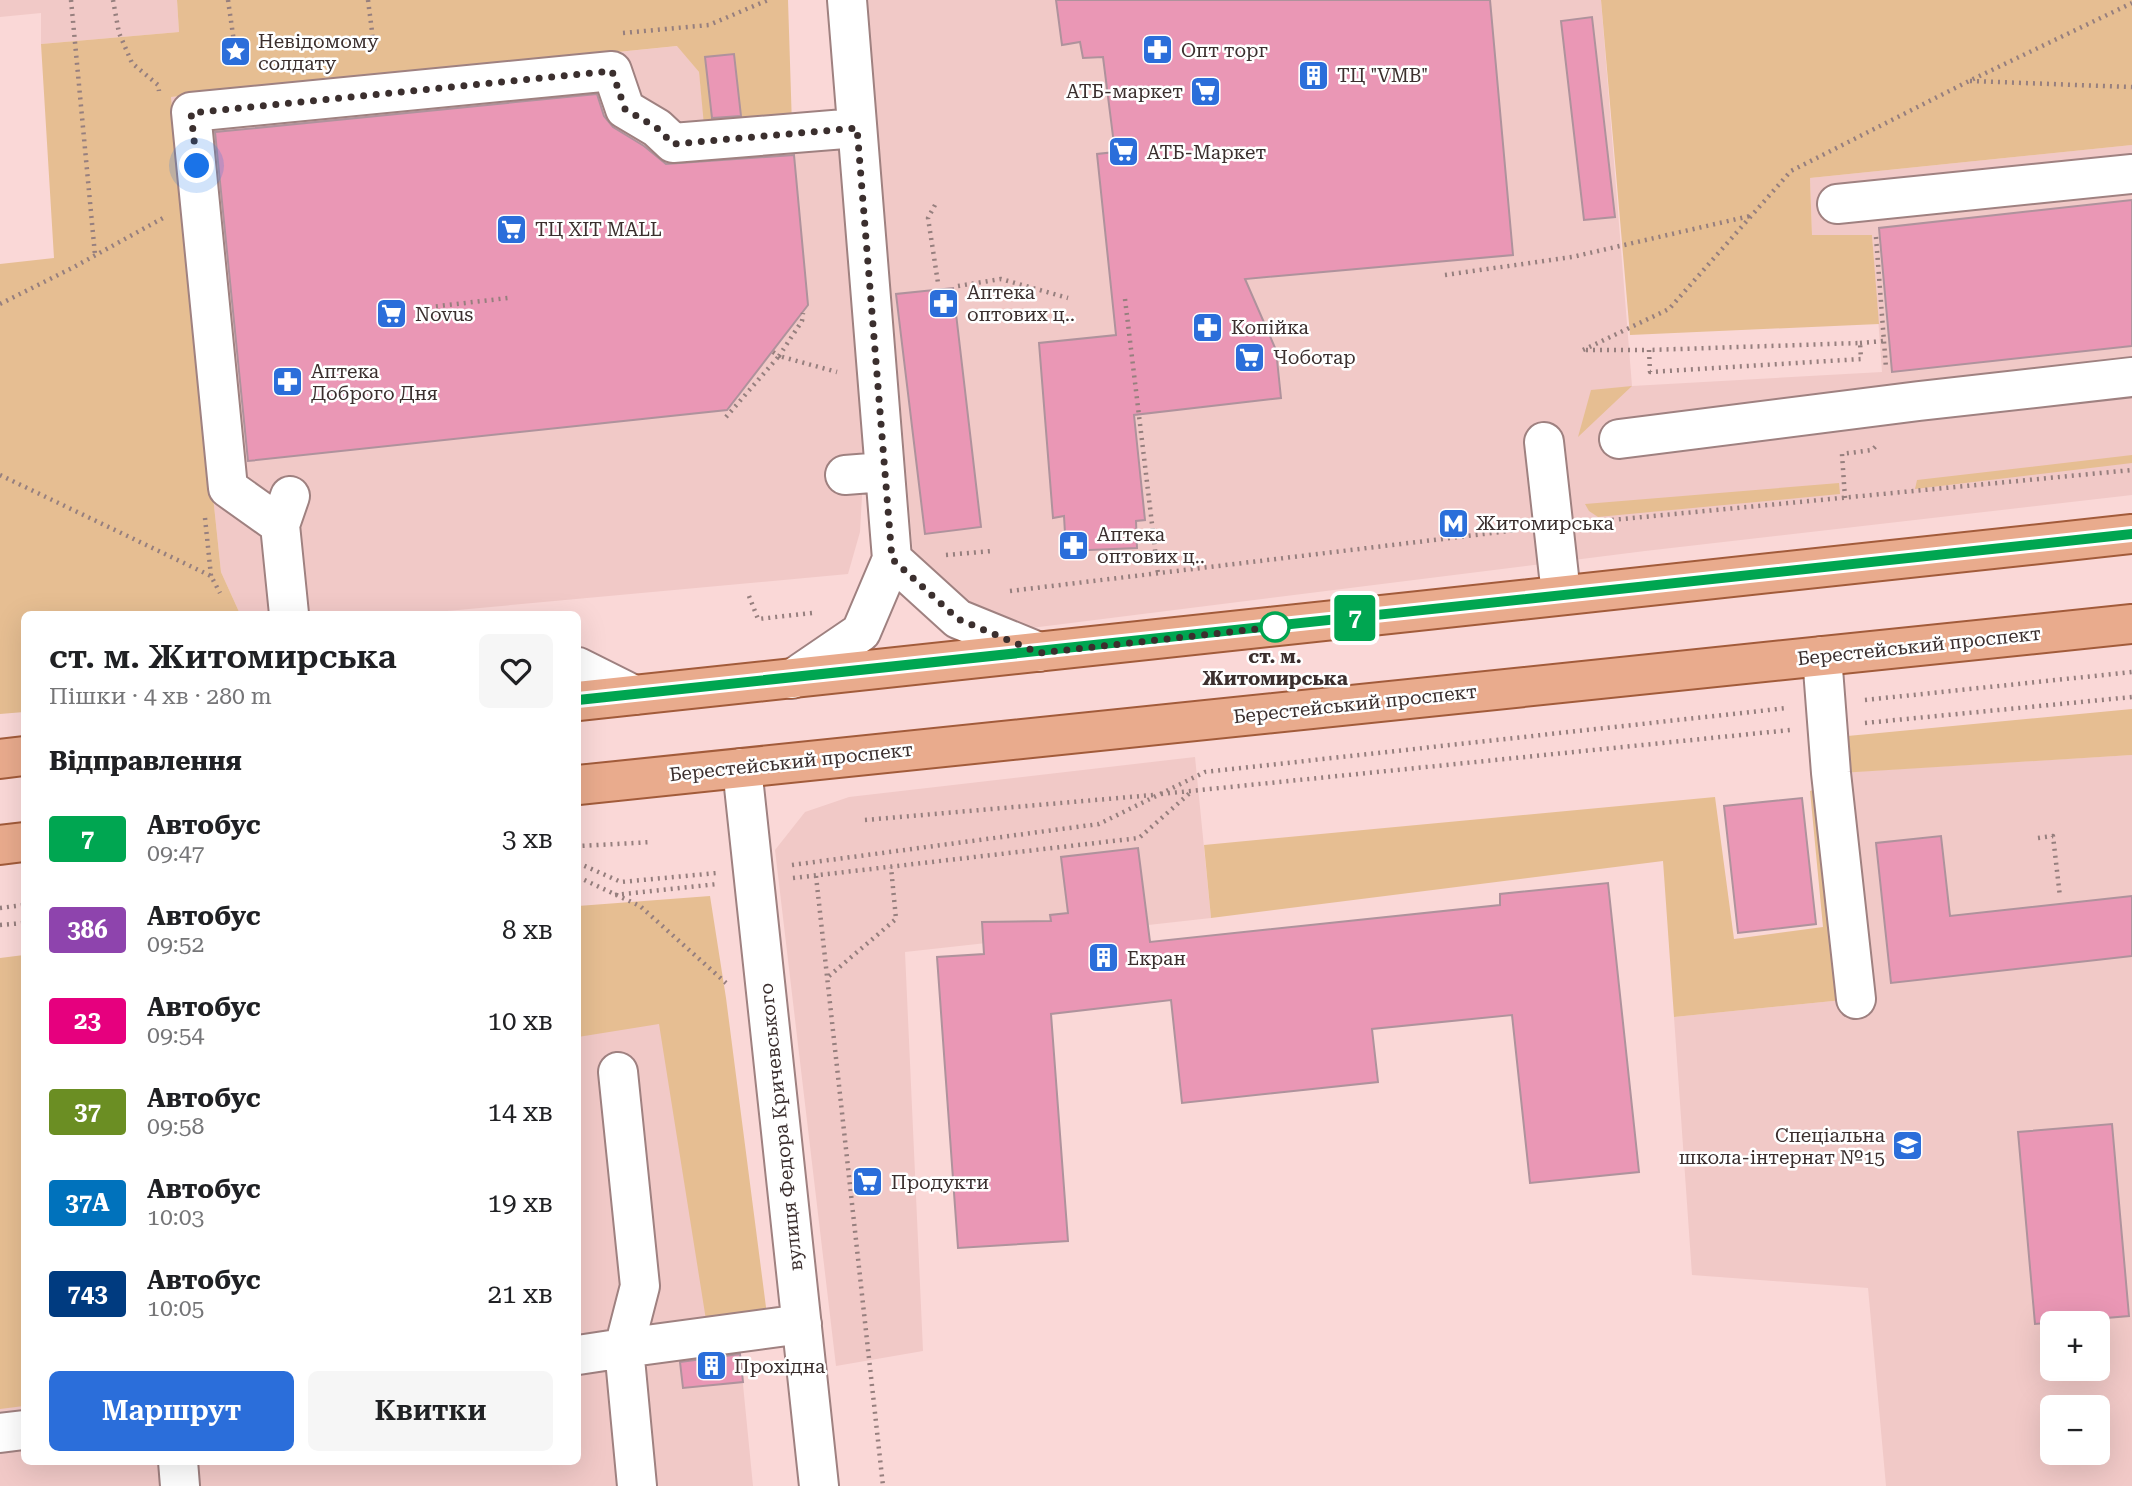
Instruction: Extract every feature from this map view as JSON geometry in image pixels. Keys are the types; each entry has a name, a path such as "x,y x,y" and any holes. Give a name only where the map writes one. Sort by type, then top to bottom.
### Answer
{"main road":[{"path":"581,701 2132,534"},
{"name":"Берестейський проспект","path":"581,785 2132,624"},
{"path":"0,759 21,757"},
{"path":"0,845 21,842"}],"street":[{"path":"792,679 861,632 892,559 847,0"},
{"path":"295,602 289,522 228,488 191,113 612,71 625,109 657,128 673,144 857,128"},
{"path":"1855,202 2132,174"},
{"path":"1619,439 2132,377"},
{"path":"1544,442 1561,594"},
{"path":"845,475 884,472"},
{"path":"892,559 958,619 1039,653"},
{"path":"1822,656 1831,773 1856,999"},
{"path":"581,668 634,695"},
{"name":"вулиця Федора Кричевського","path":"742,768 820,1486"},
{"path":"618,1072 640,1286 624,1348 637,1486"},
{"path":"581,1355 802,1324"},
{"path":"0,1433 21,1430"},
{"path":"177,1465 180,1486"}],"path":[{"path":"71,0 95,255"},
{"path":"113,0 119,33 132,62 159,85"},
{"path":"228,0 234,42"},
{"path":"368,0 376,58"},
{"path":"1884,341 1583,350 1669,309 1791,171 2132,3"},
{"path":"1969,81 2132,87"},
{"path":"1845,498 1842,454 1872,450 1888,429 1884,341 1855,202"},
{"path":"935,205 928,218 938,283"},
{"path":"0,304 169,214"},
{"path":"1445,275 1572,257 1751,216"},
{"path":"958,286 1001,279 1068,298"},
{"path":"422,308 508,298"},
{"path":"1125,299 1158,574"},
{"path":"726,417 802,321 803,313"},
{"path":"1649,350 1650,372 1861,359 1860,343"},
{"path":"776,354 838,372"},
{"path":"1010,591 1554,525 2132,470"},
{"path":"0,475 211,576 220,593"},
{"path":"938,555 992,551"},
{"path":"750,596 758,619 812,613"},
{"path":"865,820 1192,791 1827,715 2132,672"},
{"path":"581,864 621,882 753,870 1099,824 1205,772 1827,715 2132,697"},
{"path":"883,1486 817,876 1139,838 1192,791"},
{"path":"2038,838 2053,836 2060,897"},
{"path":"581,846 652,842"},
{"path":"828,977 896,919 891,867"},
{"path":"581,878 640,906 727,984"},
{"path":"0,908 21,905"},
{"path":"0,925 21,923"}],"shaded area":[{"path":"0,0 177,0 179,32 41,44 41,13 0,17"},
{"path":"177,0 788,0 792,126 705,136 699,72 677,46 171,97 221,572 239,611 21,611 21,712 0,714 0,264 54,258 41,44 179,32"},
{"path":"867,0 1601,0 1632,386 1882,372 1872,235 1812,235 1810,178 2132,145 2132,495 1645,551 1031,628 967,604 914,566"},
{"path":"1601,0 2132,0 2132,145 1810,178 1812,235 1872,235 1879,324 1630,335"},
{"path":"678,46 699,72 706,136 836,123 865,442 860,532 848,574 447,611 239,611 221,572 171,97"},
{"path":"1632,386 1578,437 1591,390"},
{"path":"2132,455 2132,463 1915,489 1917,480"},
{"path":"1839,483 1840,494 1598,517 1589,511 1585,504"},
{"path":"2132,709 2132,755 1840,773 1837,737"},
{"name":"Спеціальна школа-інтернат №15","path":"2132,755 2132,1486 1886,1486 1868,1288 1692,1275 1674,1017 1843,1000 1831,773"},
{"path":"1195,757 1211,918 905,952 923,1351 836,1366 775,850 805,812 849,797"},
{"path":"1824,786 1843,1000 1674,1017 1663,861 1211,918 1204,845 1715,797 1734,939 1823,927 1810,791"},
{"path":"710,896 726,998 767,1315 706,1320 659,1024 581,1037 581,906"},
{"path":"21,955 21,1406 0,1409 0,958"},
{"path":"686,995 739,1344 753,1486 0,1486 0,1078 21,1075 21,1465 581,1465 581,1008"}],"building":[{"name":"ТЦ \"VMB\"","path":"1056,0 1490,0 1513,255 1245,279 1276,350 1281,398 1134,415 1145,520 1136,521 1137,548 1066,551 1064,516 1053,518 1039,343 1116,335 1097,154 1115,152 1103,57 1083,58 1080,42 1062,45"},
{"path":"1592,17 1615,217 1584,220 1561,21"},
{"path":"734,54 741,116 712,118 705,57"},
{"name":"ТЦ ХІТ MALL","path":"597,94 604,116 613,127 644,146 666,164 794,155 808,305 727,410 248,461 215,132"},
{"path":"2132,200 2132,346 1892,372 1879,228"},
{"path":"953,288 981,527 925,534 896,294"},
{"path":"1802,798 1816,924 1738,933 1724,806"},
{"path":"1941,836 1950,916 2132,896 2132,956 1891,983 1876,843"},
{"path":"1138,848 1150,942 1500,905 1500,894 1608,883 1639,1172 1530,1183 1512,1015 1372,1029 1378,1082 1182,1103 1171,1000 1051,1014 1068,1241 958,1248 937,957 984,954 982,922 1051,921 1050,915 1068,913 1061,857"},
{"path":"2112,1124 2129,1316 2110,1318 2110,1311 2040,1311 2040,1324 2035,1324 2018,1132"},
{"name":"Прохідна","path":"740,1354 743,1382 683,1388 680,1362"}],"bus line":[{"name":"7","path":"581,700 2132,534"}],"place":[{"name":"Опт торг","path":"1158,50"},
{"name":"Невідомому солдату","path":"235,52"},
{"name":"ТЦ \"VMB\"","path":"1314,75"},
{"name":"АТБ-маркет","path":"1206,91"},
{"name":"АТБ-Маркет","path":"1124,152"},
{"name":"ТЦ ХІТ MALL","path":"512,229"},
{"name":"Аптека оптових ц..","path":"944,303"},
{"name":"Novus","path":"392,314"},
{"name":"Копійка","path":"1208,327"},
{"name":"Чоботар","path":"1250,357"},
{"name":"Аптека Доброго Дня","path":"288,382"},
{"name":"Житомирська","path":"1453,523"},
{"name":"Аптека оптових ц‥","path":"1074,545"},
{"name":"ст. м. Житомирська","path":"1275,627"},
{"name":"Екран","path":"1104,958"},
{"name":"Спеціальна школа-інтернат №15","path":"1908,1146"},
{"name":"Продукти","path":"868,1182"},
{"name":"Прохідна","path":"711,1366"}],"route":[{"path":"197,166 191,113 612,71 625,109 657,128 673,144 857,128 892,559 958,619 1039,653 1275,627"}]}
